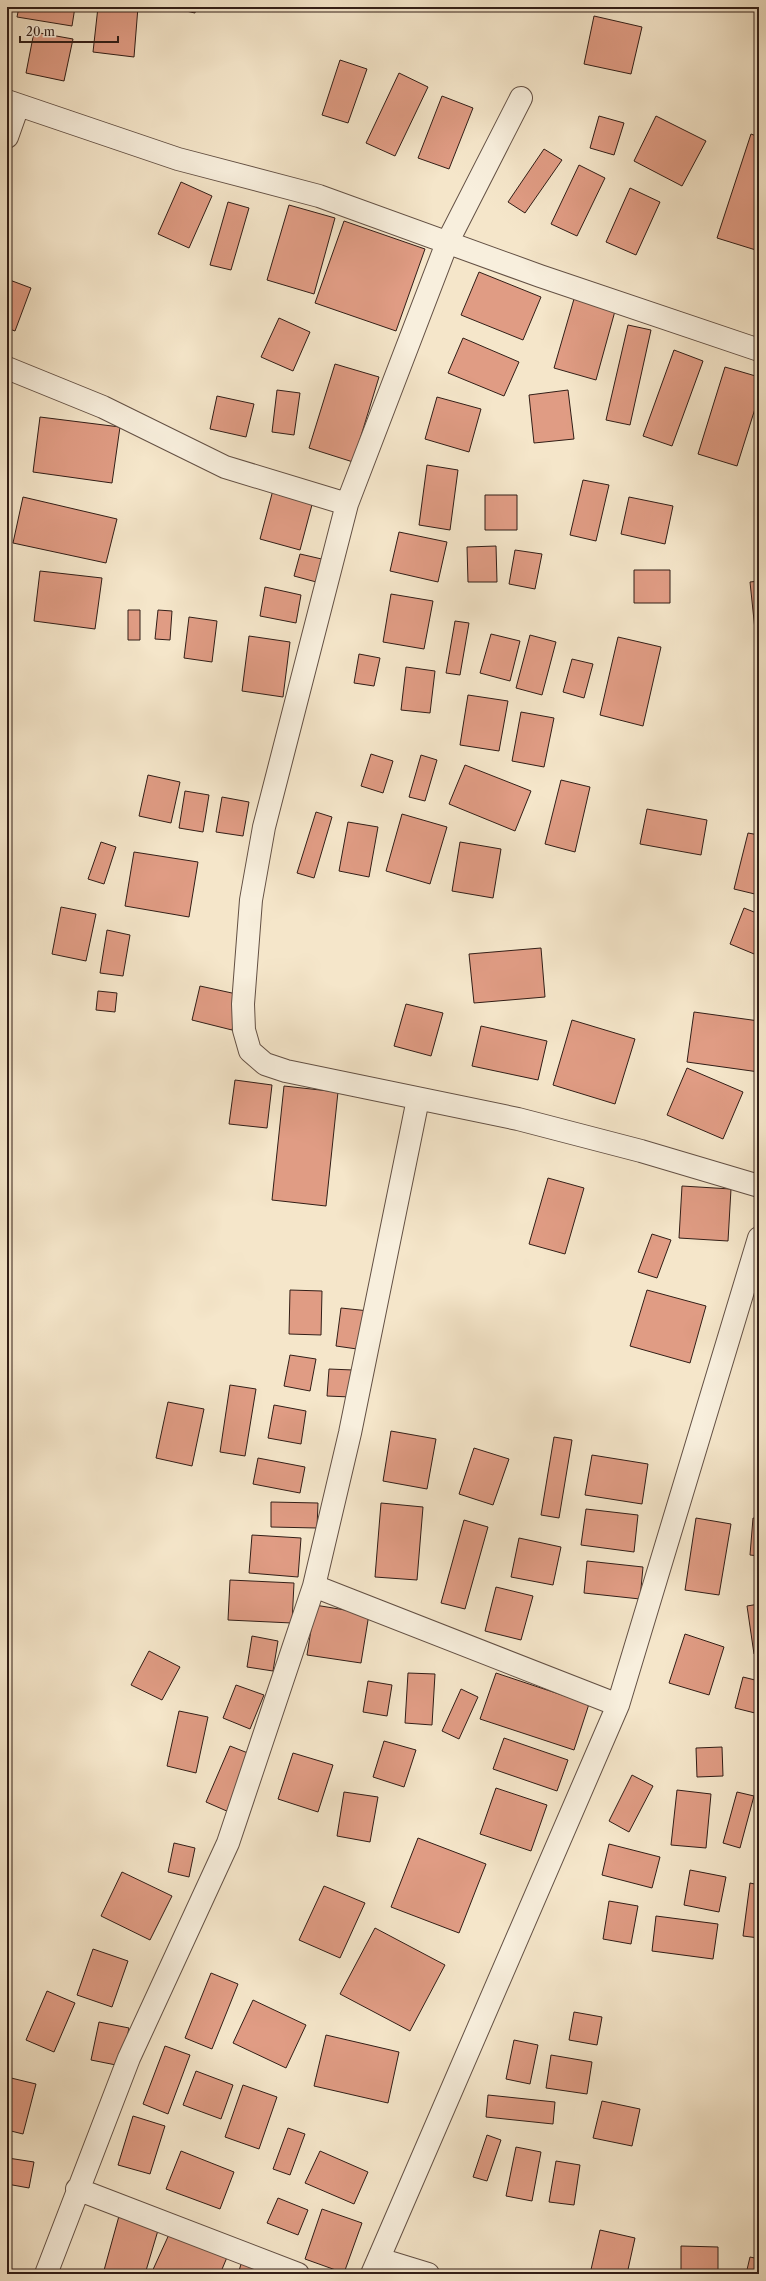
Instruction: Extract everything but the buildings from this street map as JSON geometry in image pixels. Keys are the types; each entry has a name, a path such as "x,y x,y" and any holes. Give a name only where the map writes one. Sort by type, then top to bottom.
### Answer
{"street":[{"path":"521,98 447,243 347,504 264,827 251,900 243,1004 244,1030 250,1051 265,1064 286,1072 518,1119 641,1151 759,1186"},
{"path":"7,137 13,103 178,159 319,196 447,243 759,350"},
{"path":"7,368 103,407 226,466 347,504"},
{"path":"46,2274 77,2189 129,2058 228,1843 314,1586 350,1433 418,1099"},
{"path":"428,2274 376,2266 618,1705 759,1238"},
{"path":"314,1586 618,1705"},
{"path":"77,2189 298,2274"}]}
